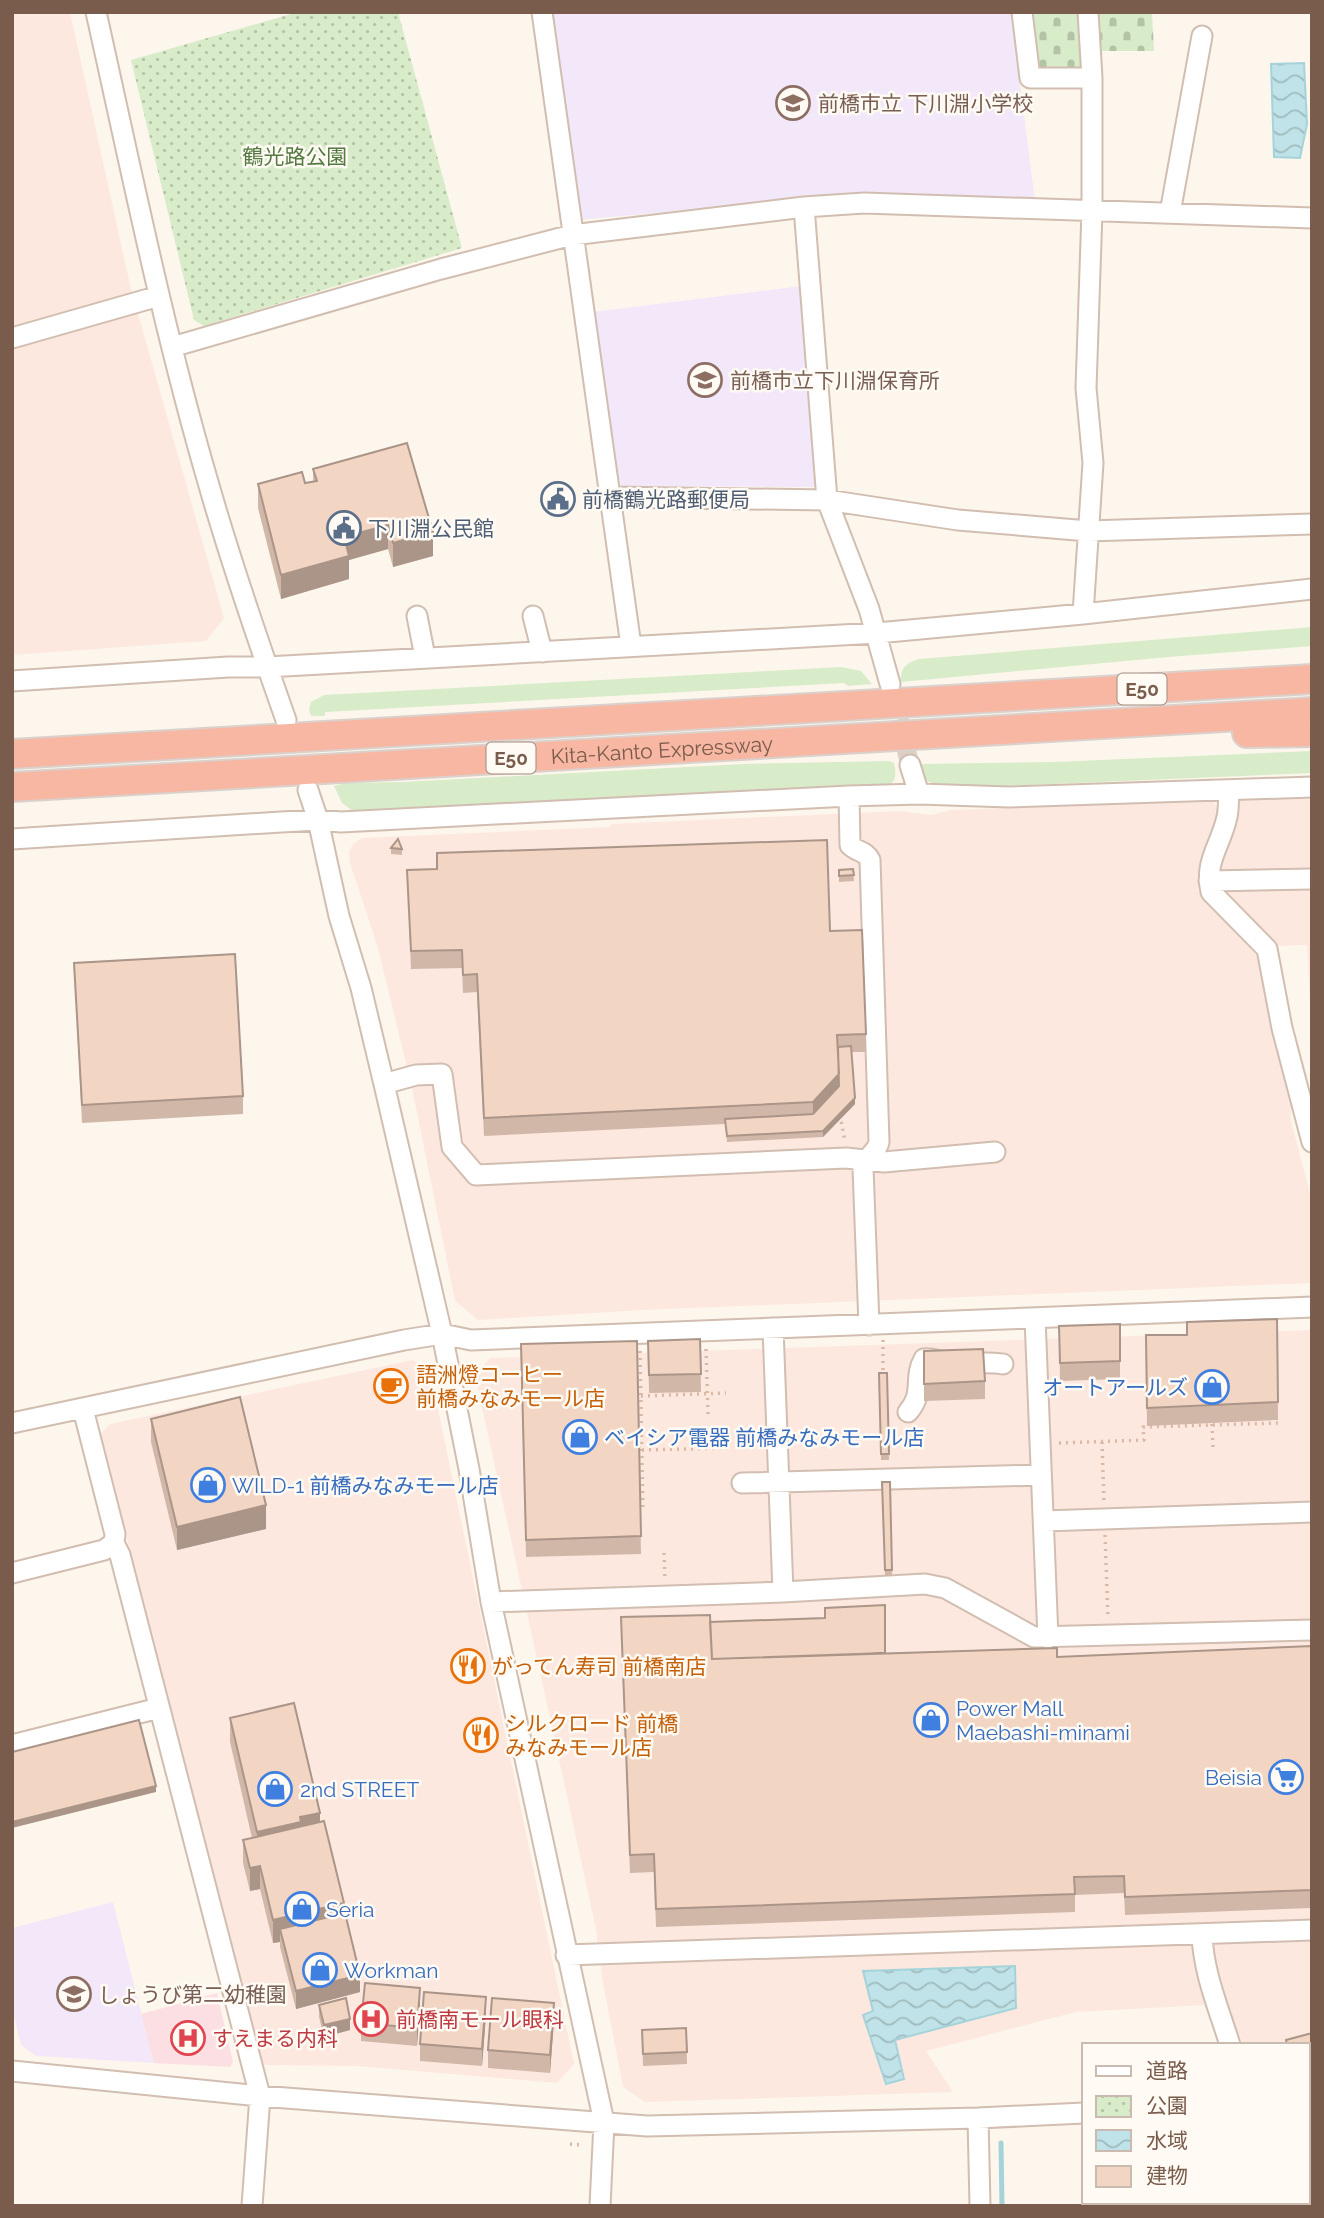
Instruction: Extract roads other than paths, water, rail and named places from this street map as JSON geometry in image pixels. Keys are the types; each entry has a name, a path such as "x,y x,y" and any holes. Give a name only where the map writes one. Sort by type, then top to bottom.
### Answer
{"highway":[{"path":"972,699 1312,661"},
{"name":"Kita-Kanto Expressway","path":"12,754 1312,679"},
{"name":"Kita-Kanto Expressway","path":"12,787 1312,712"},
{"path":"1009,729 1312,732"}],"street":[{"path":"96,12 159,296 208,482 286,719"},
{"path":"542,12 631,646"},
{"path":"1022,12 1030,78 1092,78"},
{"path":"1083,614 1093,463 1086,388 1092,211 1092,78 1088,12"},
{"path":"1170,213 1202,36"},
{"path":"172,347 441,269 572,235 804,207 864,203 1312,218"},
{"path":"804,207 827,500 877,633 890,684"},
{"path":"12,338 159,296"},
{"path":"609,497 827,500 958,520 1088,531 1312,524"},
{"path":"12,681 877,633 1312,589"},
{"path":"417,616 425,657"},
{"path":"533,616 542,653"},
{"path":"910,765 919,794"},
{"path":"12,839 318,820 376,820 849,796 919,794 1009,797 1312,787"},
{"path":"308,790 318,820 339,916 361,989 442,1335 469,1468 491,1602 604,2122 600,2206"},
{"path":"1229,790 1228,816 1212,856 1209,881 1211,892 1267,949 1283,1028 1312,1142"},
{"path":"849,796 850,845 870,860 879,1142 876,1151 866,1160 863,1168 869,1325"},
{"path":"1209,881 1312,879"},
{"path":"384,1084 416,1075 442,1074 452,1147 476,1175 846,1158 884,1162 995,1152"},
{"path":"12,1423 391,1343 442,1335 471,1340 1312,1307"},
{"path":"1035,1318 1048,1638"},
{"path":"773,1328 783,1592"},
{"path":"908,1412 919,1396 920,1367 924,1359 1003,1364"},
{"path":"83,1409 115,1534 114,1543 120,1555 260,2096 252,2206"},
{"path":"742,1483 1041,1475"},
{"path":"1044,1521 1312,1512"},
{"path":"12,1573 104,1550 114,1543"},
{"path":"491,1602 936,1584 1034,1637 1312,1630"},
{"path":"12,1745 159,1708"},
{"path":"566,1955 601,1956 714,1949 1312,1930"},
{"path":"1202,1934 1202,1950 1229,2043"},
{"path":"13,2068 260,2096 648,2126 1082,2113"},
{"path":"978,2118 980,2206"}],"water":[{"path":"1304,63 1307,124 1300,158 1274,157 1271,64"},
{"path":"1015,1966 1016,2008 895,2040 904,2079 886,2084 863,2015 873,2011 863,1971"}],"waterway":[{"path":"1001,2143 1002,2206"}],"tunnel":[{"path":"892,691 910,765"}],"place":[{"name":"前橋市立 下川淵小学校","path":"793,103"},
{"name":"前橋市立下川淵保育所","path":"705,380"},
{"name":"前橋鶴光路郵便局","path":"558,499"},
{"name":"下川淵公民館","path":"344,528"},
{"name":"語洲燈コーヒー 前橋みなみモール店","path":"391,1386"},
{"name":"オートアールズ","path":"1212,1387"},
{"name":"ベイシア電器 前橋みなみモール店","path":"580,1437"},
{"name":"WILD-1 前橋みなみモール店","path":"208,1485"},
{"name":"がってん寿司 前橋南店","path":"468,1666"},
{"name":"Power Mall Maebashi-minami","path":"931,1720"},
{"name":"シルクロード 前橋 みなみモール店","path":"481,1735"},
{"name":"Beisia","path":"1286,1777"},
{"name":"2nd STREET","path":"275,1789"},
{"name":"Seria","path":"302,1909"},
{"name":"Workman","path":"320,1970"},
{"name":"しょうび第二幼稚園","path":"74,1994"},
{"name":"前橋南モール眼科","path":"371,2019"},
{"name":"すえまる内科","path":"188,2038"}],"park label":[{"name":"鶴光路公園","path":"295,156"}]}
